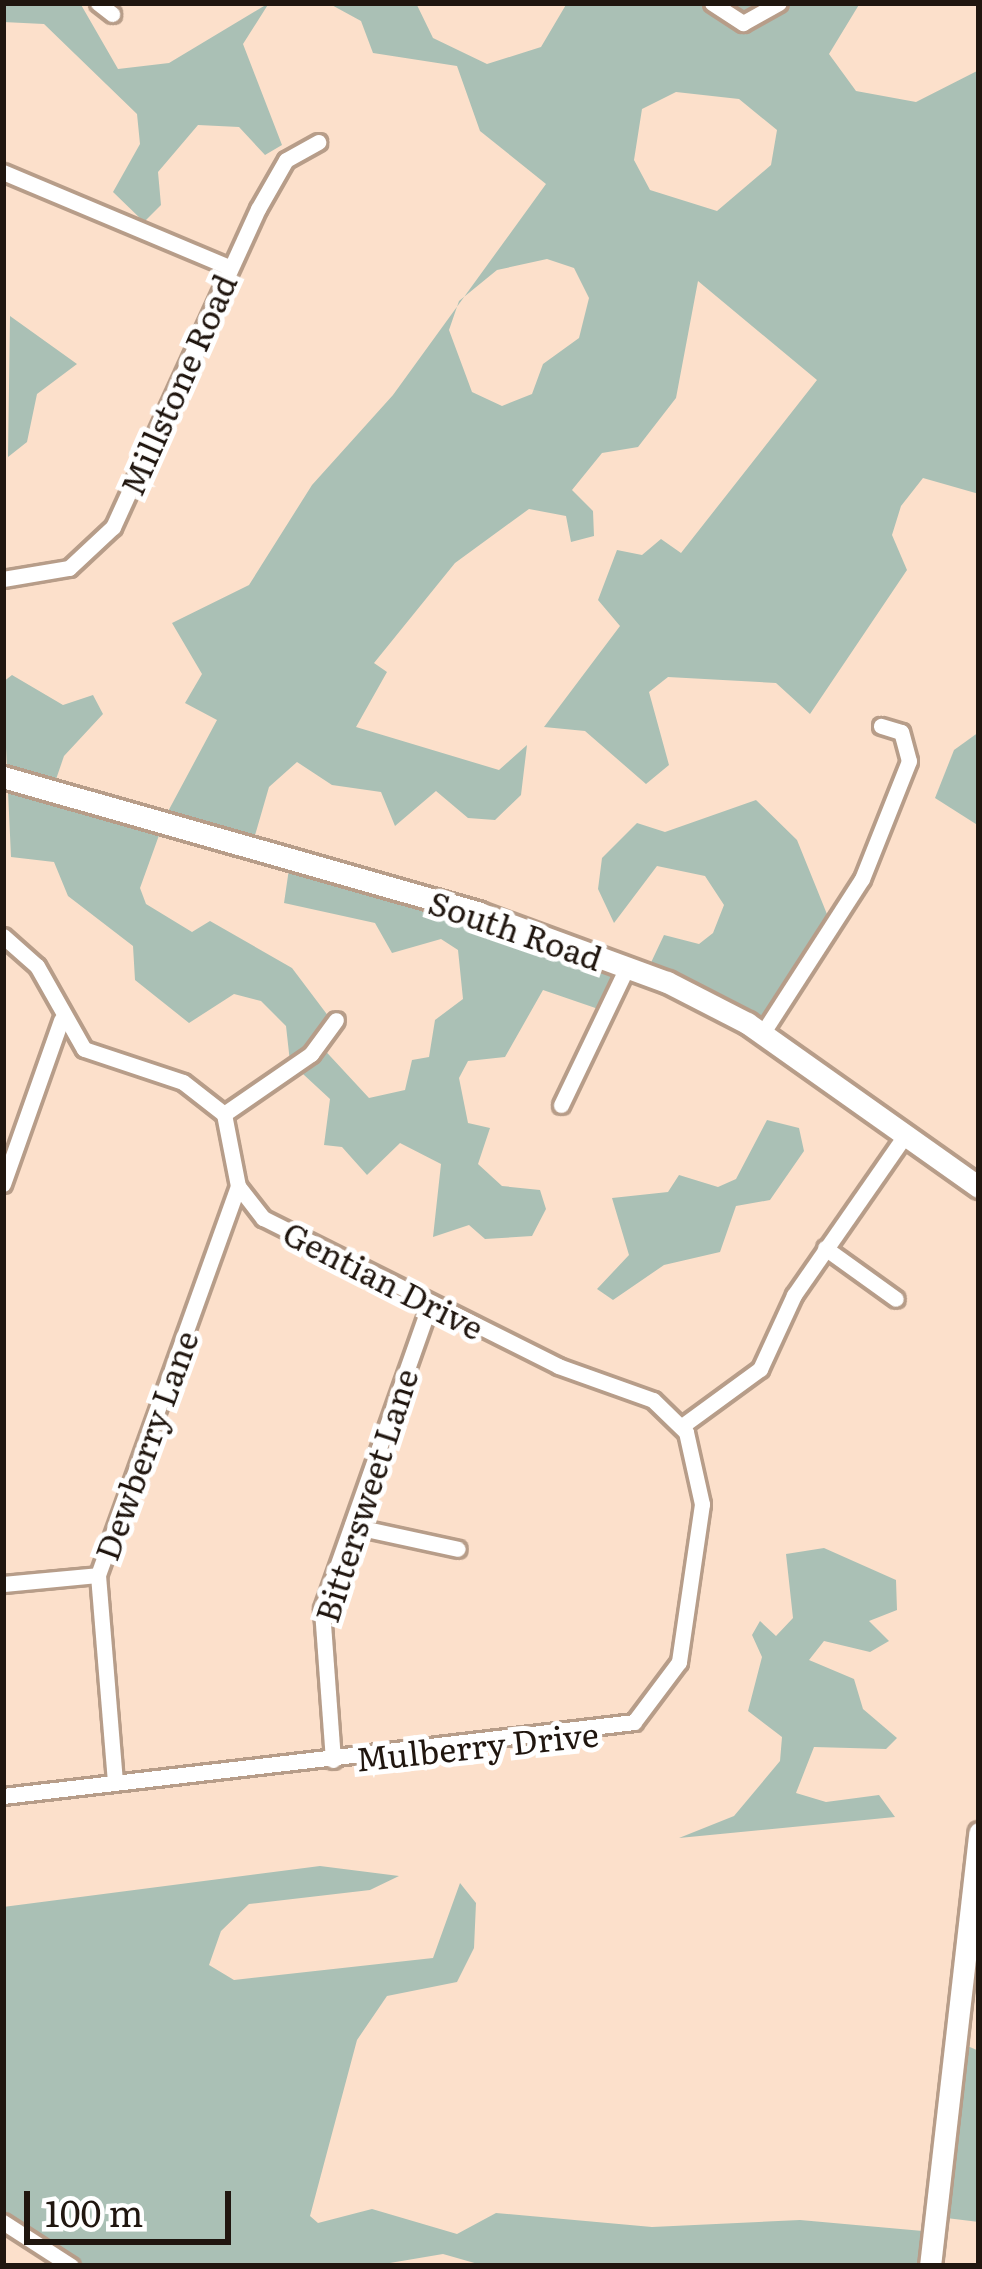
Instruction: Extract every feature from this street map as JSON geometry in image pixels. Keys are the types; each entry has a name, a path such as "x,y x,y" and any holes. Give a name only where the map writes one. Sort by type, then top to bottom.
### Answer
{"street":[{"path":"712,3 751,23 779,3"},
{"name":"Millstone Road","path":"3,579 69,568 109,533 230,267 286,160 318,142"},
{"path":"3,172 230,267"},
{"path":"762,1034 857,889 909,760 901,731 881,725"},
{"name":"South Road","path":"3,777 479,913 628,967 762,1034 979,1187"},
{"path":"3,936 37,966 61,1020 85,1049 183,1082 224,1114 238,1186"},
{"path":"561,1105 628,967"},
{"path":"3,1184 61,1020"},
{"path":"224,1114 311,1054 336,1020"},
{"path":"682,1426 760,1369 825,1248 904,1135"},
{"name":"Gentian Drive","path":"238,1186 263,1218 430,1304 640,1393 682,1426"},
{"name":"Dewberry Lane","path":"116,1782 98,1575 238,1186"},
{"path":"825,1248 896,1299"},
{"name":"Bittersweet Lane","path":"333,1760 320,1633 430,1304"},
{"name":"Mulberry Drive","path":"3,1796 609,1731 654,1706 679,1662 702,1504 682,1426"},
{"path":"352,1526 458,1549"},
{"path":"3,1584 98,1575"},
{"path":"930,2266 979,1833"},
{"path":"3,2222 71,2266"}],"green space":[{"path":"3,3 80,3 118,69 169,63 269,3 243,44 282,145 265,155 239,127 198,125 158,172 161,205 144,222 113,192 140,144 137,114 44,24 3,22"},
{"path":"328,3 416,3 433,38 487,64 541,47 567,3 860,3 829,54 856,91 916,102 979,70 979,494 923,478 901,506 892,535 907,570 810,714 776,683 668,677 649,692 669,765 646,784 585,731 544,727 620,626 598,600 617,550 642,555 661,539 681,553 817,380 698,281 676,398 638,447 602,453 572,490 593,511 594,536 571,542 566,516 529,509 455,563 374,663 387,672 356,727 499,770 527,745 521,795 495,820 468,818 436,791 395,826 381,792 332,785 297,762 269,787 251,849 165,817 217,720 185,703 202,674 172,623 249,585 312,485 393,395 457,307 449,330 472,392 502,406 532,394 543,364 579,338 589,298 574,268 547,259 497,270 464,297 546,184 480,131 457,66 373,53 361,21","holes":["676,92 739,99 777,130 771,165 717,211 650,190 634,160 642,109"]},
{"path":"10,316 77,364 37,394 27,442 8,457"},
{"path":"12,675 63,705 93,695 103,714 64,756 52,791 162,827 140,888 146,904 192,932 210,921 292,968 332,1021 318,1043 369,1098 405,1090 412,1060 429,1057 435,1020 463,999 458,950 441,939 392,953 375,923 284,903 290,862 628,969 610,1013 543,990 505,1057 468,1061 459,1078 468,1123 490,1128 478,1164 502,1186 540,1190 546,1209 532,1236 485,1239 469,1225 433,1237 441,1164 400,1143 367,1175 342,1147 324,1145 330,1099 290,1062 286,1026 261,1001 234,994 189,1023 135,980 133,946 68,896 54,862 11,857 3,682"},
{"path":"979,732 979,826 935,798 954,750"},
{"path":"756,800 797,840 833,929 764,1036 647,971 664,935 699,944 713,933 724,905 705,876 657,866 614,923 598,889 602,858 637,823 665,832"},
{"path":"767,1120 799,1128 804,1151 770,1200 736,1206 720,1252 664,1265 613,1300 597,1289 629,1255 612,1198 668,1192 679,1175 718,1187 736,1179"},
{"path":"824,1548 896,1580 897,1610 869,1621 889,1641 870,1652 824,1641 809,1660 854,1679 863,1709 897,1738 886,1749 814,1747 796,1793 826,1802 879,1795 895,1817 679,1838 734,1816 780,1761 782,1737 748,1711 762,1657 752,1635 760,1621 776,1636 793,1618 786,1554"},
{"path":"320,1866 399,1876 370,1890 249,1904 221,1931 209,1965 234,1980 433,1958 460,1883 476,1903 474,1948 457,1982 387,1996 357,2040 310,2216 318,2223 372,2209 457,2234 496,2213 652,2227 800,2220 934,2232 931,2266 485,2266 443,2254 372,2266 67,2266 3,2223 3,1907"},
{"path":"956,2041 979,2051 979,2222 938,2217"}]}
